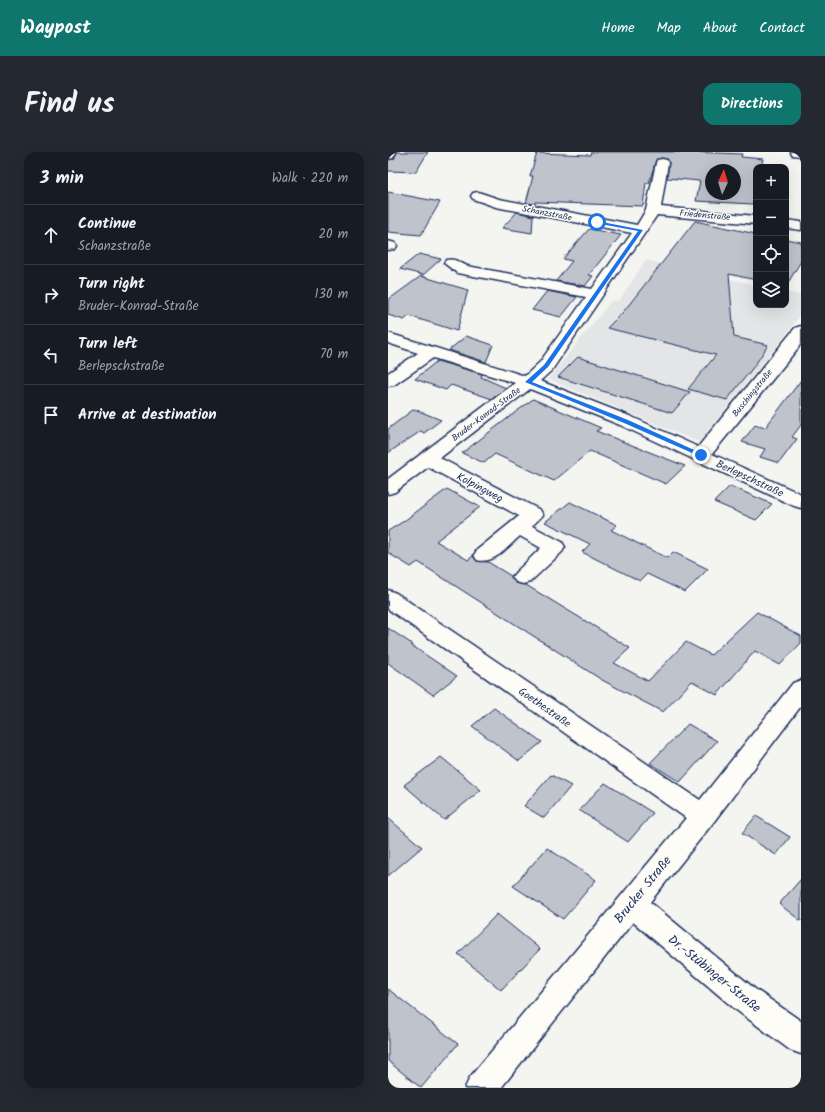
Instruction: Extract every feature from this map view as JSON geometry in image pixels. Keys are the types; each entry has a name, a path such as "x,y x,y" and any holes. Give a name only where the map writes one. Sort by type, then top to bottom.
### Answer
{"street":[{"name":"Bruder-Konrad-Straße","path":"388,488 528,382 546,366 641,230 653,210 662,163"},
{"name":"Schanzstraße","path":"478,196 496,203 641,230"},
{"name":"Friedenstraße","path":"653,210 753,220"},
{"path":"789,224 801,226"},
{"path":"451,263 462,270 596,294"},
{"name":"Buschingstraße","path":"701,455 801,331"},
{"name":"Berlepschstraße","path":"388,338 528,382 626,421 801,502"},
{"path":"388,380 430,352"},
{"name":"Kolpingweg","path":"428,459 525,521 555,547 523,577"},
{"path":"484,555 525,521"},
{"name":"Goethestraße","path":"388,598 702,816"},
{"name":"Brucker Straße","path":"481,1088 702,816 801,689"},
{"name":"Dr.-Stübinger-Straße","path":"631,903 745,999 801,1039"}],"shaded area":[{"path":"646,260 753,284 753,308 789,308 789,293 801,295 801,314 699,442 548,379 612,300 619,301"}],"building":[{"path":"397,152 428,152 416,172 388,171 388,160 394,159"},
{"path":"591,152 690,152 742,154 741,157 763,159 762,164 753,164 753,204 696,201 700,181 667,178 669,163 667,159 662,158 656,160 649,183 646,183 643,206 535,202 535,204 526,203 533,176 530,176 537,153 590,155"},
{"path":"388,192 440,202 421,235 388,232"},
{"path":"517,212 533,216 532,233 502,228"},
{"path":"695,221 753,233 753,279 729,274 734,337 768,345 755,365 727,400 688,389 716,355 607,328 624,311"},
{"path":"589,229 621,235 589,275 593,276 585,286 556,281 572,261 563,259"},
{"path":"789,240 801,242 801,261 789,281"},
{"path":"419,254 441,259 423,275 400,269"},
{"path":"421,276 468,290 457,331 409,316 404,320 388,315 388,300"},
{"path":"547,291 577,297 561,317 532,310"},
{"path":"466,336 493,345 486,362 449,350"},
{"path":"578,357 690,392 672,413 558,377"},
{"path":"437,361 482,374 481,377 506,388 492,399 451,385 446,390 415,379"},
{"path":"801,380 801,425 792,437 797,439 779,463 760,457 765,449 742,442 755,425 765,428"},
{"path":"533,399 601,428 596,431 685,466 666,484 590,451 554,481 495,454 484,463 462,453"},
{"path":"414,409 441,420 424,433 421,431 388,453 388,429"},
{"path":"730,486 772,504 756,520 714,502"},
{"path":"447,489 480,507 436,541 468,560 473,556 477,561 488,562 511,576 516,583 526,585 630,648 614,663 648,681 686,642 711,655 757,612 801,636 801,643 780,665 755,651 717,695 692,681 663,712 602,680 418,562 411,567 388,553 388,531"},
{"path":"570,502 617,525 611,530 667,558 673,552 708,569 685,592 647,574 640,581 582,552 590,544 545,522"},
{"path":"388,628 457,676 433,695 388,663"},
{"path":"494,708 542,742 519,761 472,726"},
{"path":"688,724 717,741 680,782 650,763"},
{"path":"441,757 481,790 444,820 404,785"},
{"path":"551,775 571,786 544,818 524,806"},
{"path":"605,783 653,813 628,842 579,810"},
{"path":"756,816 790,837 776,855 742,833"},
{"path":"388,818 422,847 388,876"},
{"path":"547,848 596,880 563,919 513,886"},
{"path":"801,879 801,921 779,904"},
{"path":"497,914 540,949 501,990 458,954"},
{"path":"388,989 458,1044 421,1088 388,1061"}],"route":[{"path":"597,222 641,230 546,366 528,382 626,421 701,455"}]}
